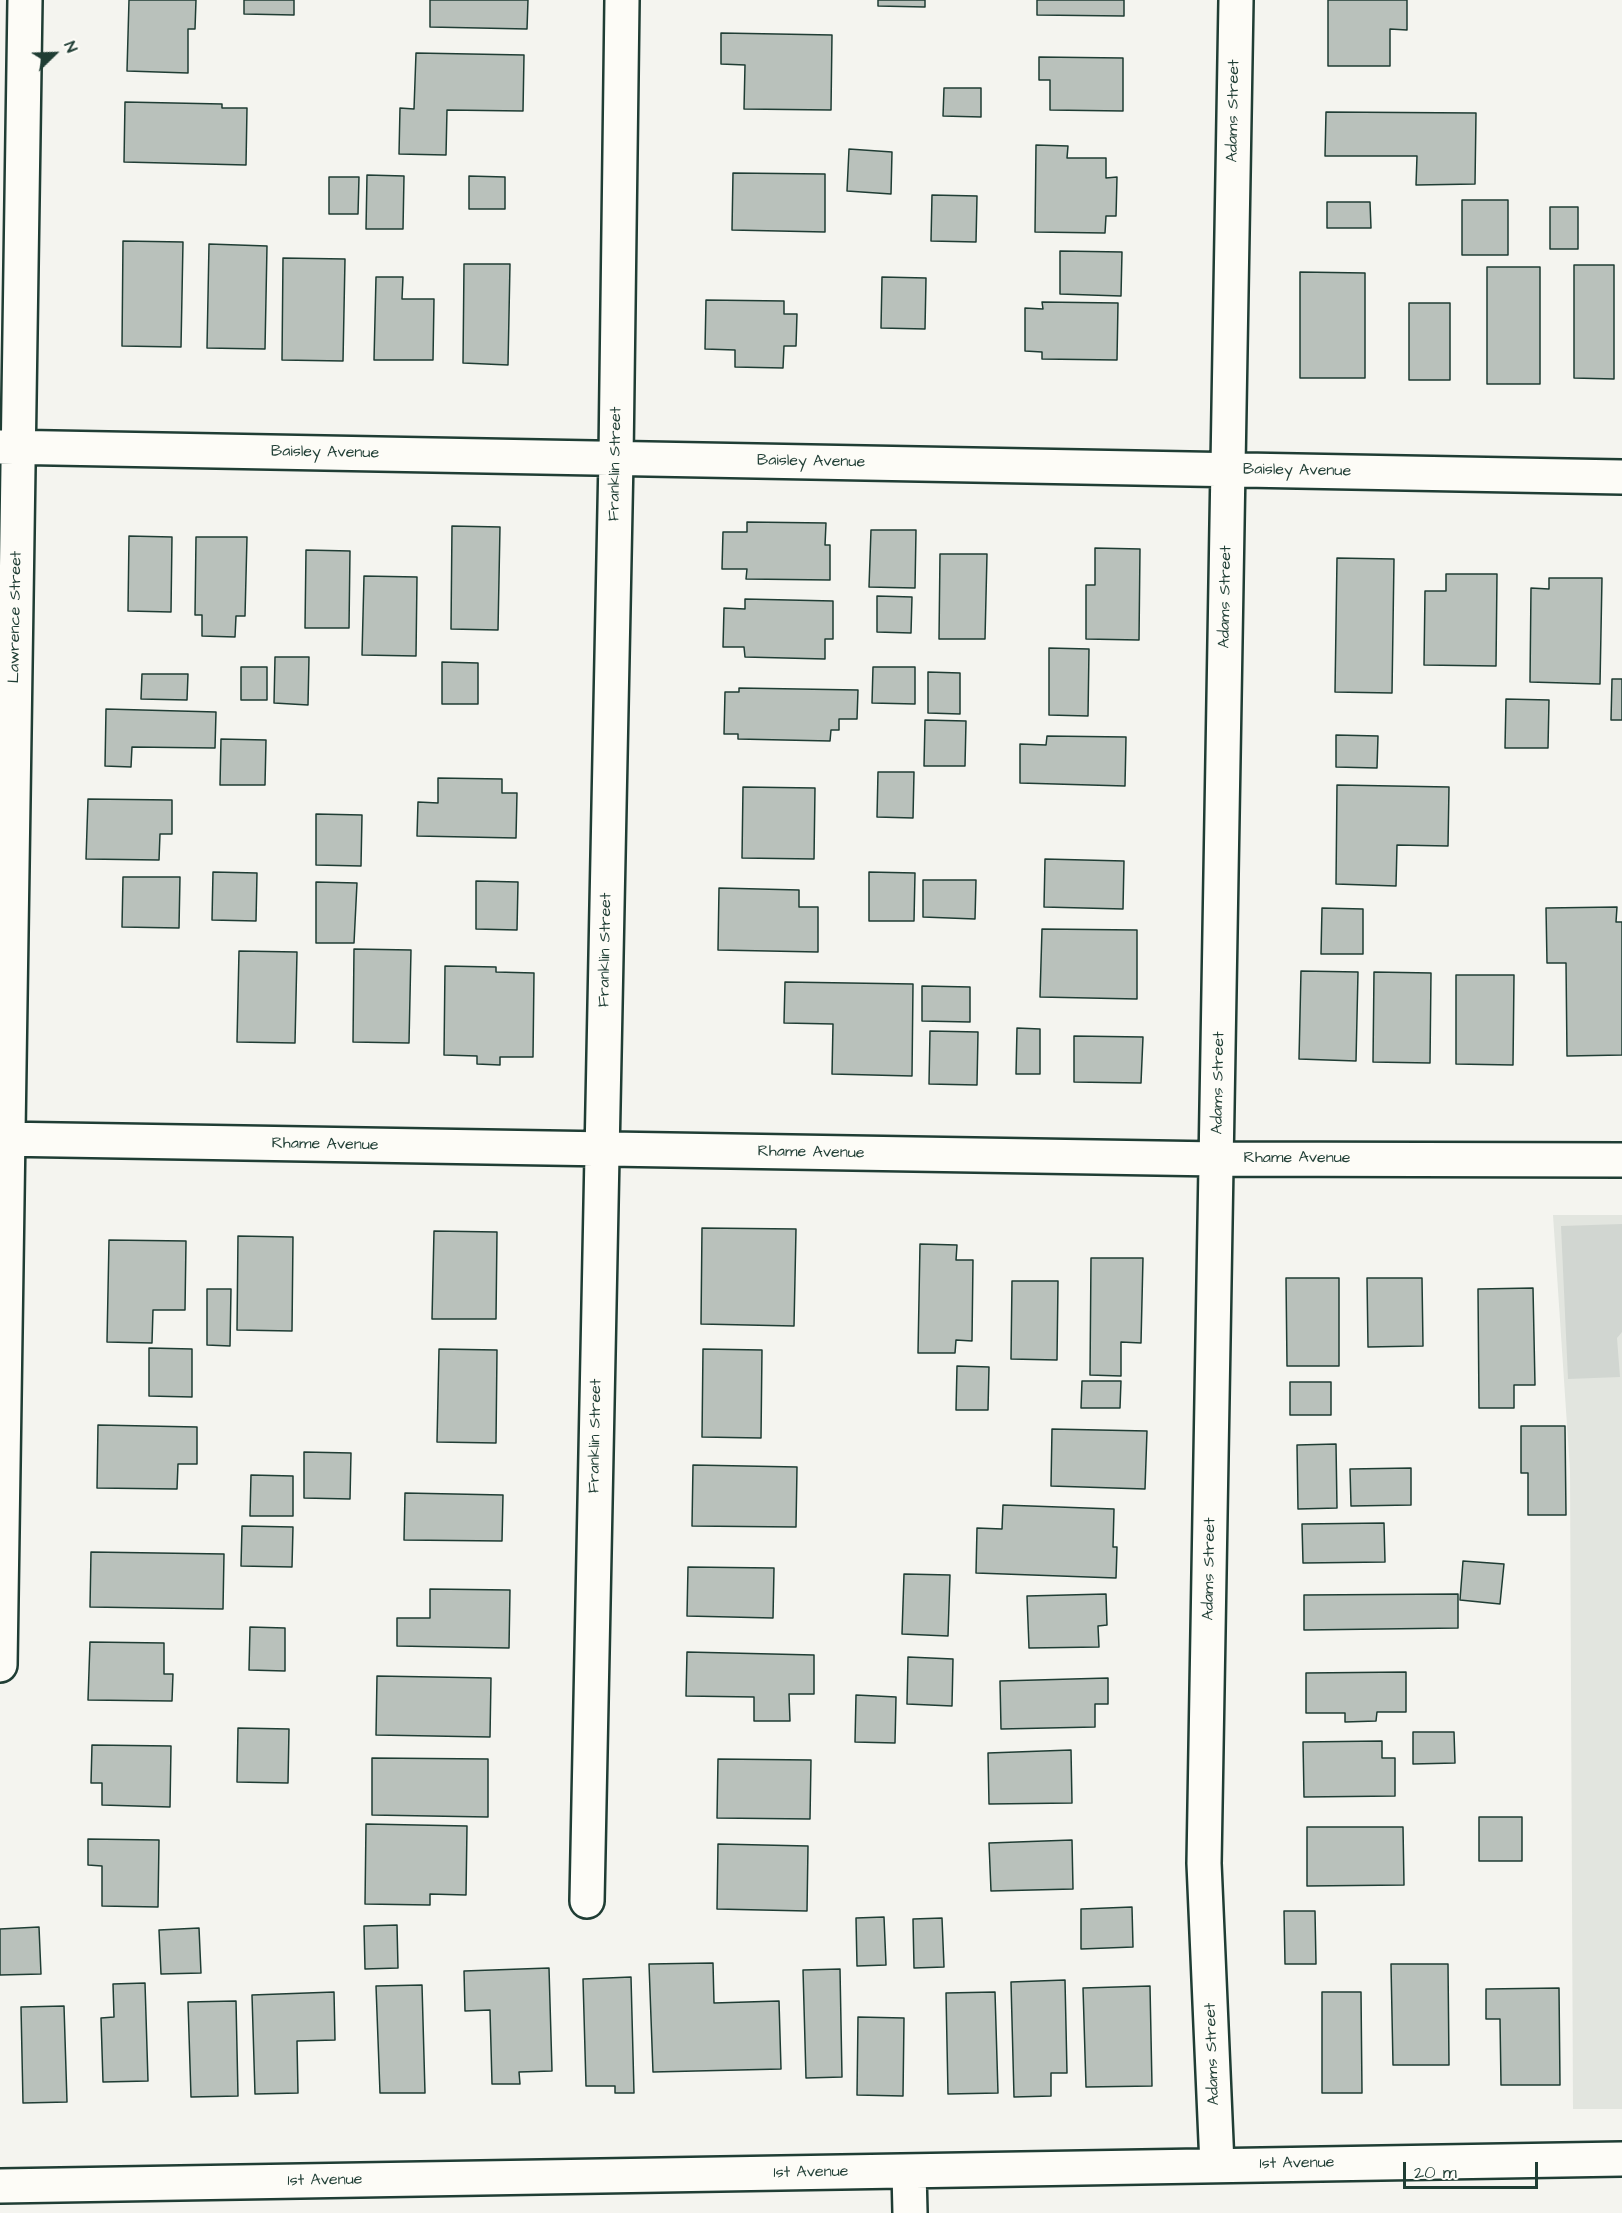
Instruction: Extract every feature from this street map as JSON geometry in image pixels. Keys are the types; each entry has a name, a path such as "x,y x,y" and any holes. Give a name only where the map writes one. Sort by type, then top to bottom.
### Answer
{"street":[{"name":"Lawrence Street","path":"0,1665 9,447 25,0"},
{"name":"Franklin Street","path":"587,1901 616,458 622,0"},
{"name":"Adams Street","path":"1217,2165 1204,1863 1218,1159 1236,0"},
{"name":"Baisley Avenue","path":"9,447 1622,477"},
{"name":"Rhame Avenue","path":"4,1139 1218,1159 1622,1160"},
{"name":"1st Avenue","path":"0,2186 1622,2159"},
{"path":"909,2171 910,2213"}],"shaded area":[{"path":"1553,1215 1622,1215 1622,2109 1573,2109 1570,1470"},
{"path":"1622,1224 1622,1332 1617,1338 1620,1377 1568,1379 1561,1226"}],"building":[{"path":"129,0 196,0 195,29 188,29 188,73 127,71"},
{"path":"244,0 294,0 294,15 244,14"},
{"path":"430,0 528,0 527,29 430,27"},
{"path":"878,0 925,0 925,7 878,6"},
{"path":"1037,0 1124,0 1124,16 1037,15"},
{"path":"1328,0 1407,0 1407,30 1390,29 1390,66 1328,66"},
{"path":"721,33 832,35 831,110 744,109 745,65 721,64"},
{"path":"416,53 524,55 523,111 447,110 446,155 399,154 400,108 414,109"},
{"path":"1039,57 1123,58 1123,111 1050,110 1050,80 1039,80"},
{"path":"944,88 981,88 981,117 943,116"},
{"path":"125,102 222,104 222,108 247,108 246,165 124,162"},
{"path":"1326,112 1476,113 1475,184 1416,185 1417,156 1325,156"},
{"path":"1036,145 1068,146 1067,158 1106,158 1106,178 1117,177 1116,216 1106,216 1105,233 1035,232"},
{"path":"849,149 892,152 891,194 847,191"},
{"path":"733,173 825,174 825,232 732,230"},
{"path":"367,175 404,176 403,229 366,229"},
{"path":"469,176 505,177 505,209 469,209"},
{"path":"329,177 359,177 358,214 329,214"},
{"path":"932,195 977,196 976,242 931,241"},
{"path":"1462,200 1508,200 1508,255 1462,255"},
{"path":"1327,202 1370,202 1371,228 1327,228"},
{"path":"1550,207 1578,207 1578,249 1550,249"},
{"path":"123,241 183,242 181,347 122,346"},
{"path":"209,244 267,246 265,349 207,348"},
{"path":"1060,251 1122,252 1121,296 1060,294"},
{"path":"283,258 345,259 343,361 282,360"},
{"path":"464,264 510,264 508,365 463,363"},
{"path":"1574,265 1614,265 1614,379 1574,378"},
{"path":"1487,267 1540,267 1540,384 1487,384"},
{"path":"1300,272 1365,273 1365,378 1300,378"},
{"path":"376,277 403,277 402,299 434,299 433,360 374,360"},
{"path":"882,277 926,278 925,329 881,328"},
{"path":"706,300 784,301 784,314 797,314 796,346 784,346 783,368 735,367 735,350 705,349"},
{"path":"1042,302 1118,303 1117,360 1042,359 1042,352 1025,351 1025,308 1043,309"},
{"path":"1409,303 1450,303 1450,380 1409,380"},
{"path":"747,522 826,523 825,545 830,545 830,580 746,579 747,569 722,569 723,532 747,532"},
{"path":"452,526 500,527 498,630 451,629"},
{"path":"871,530 916,530 915,588 869,587"},
{"path":"129,536 172,537 171,612 128,611"},
{"path":"196,537 247,537 245,616 236,616 235,637 202,636 202,615 195,615"},
{"path":"1095,548 1140,549 1139,640 1086,639 1086,585 1095,585"},
{"path":"306,550 350,551 349,628 305,628"},
{"path":"940,554 987,554 985,639 939,639"},
{"path":"1337,558 1394,559 1392,693 1335,692"},
{"path":"1446,574 1497,574 1496,666 1424,665 1425,591 1446,591"},
{"path":"364,576 417,577 416,656 362,655"},
{"path":"1549,578 1602,578 1600,684 1530,682 1531,588 1549,589"},
{"path":"877,596 912,597 911,633 877,632"},
{"path":"745,599 833,601 833,639 825,639 825,659 745,657 744,647 723,647 724,608 745,609"},
{"path":"1049,648 1089,649 1088,716 1049,715"},
{"path":"275,657 309,657 308,705 274,703"},
{"path":"442,662 478,663 478,704 442,704"},
{"path":"241,667 267,667 267,700 241,700"},
{"path":"873,667 915,667 915,704 872,703"},
{"path":"928,672 960,673 960,714 928,713"},
{"path":"142,674 188,674 187,700 141,699"},
{"path":"1612,679 1622,679 1622,720 1611,720"},
{"path":"739,688 858,690 857,719 839,719 839,730 831,730 830,741 738,739 738,734 724,734 725,692 739,692"},
{"path":"1506,699 1549,700 1548,748 1505,748"},
{"path":"106,709 216,712 215,748 132,747 131,767 105,766"},
{"path":"925,720 966,721 965,766 924,766"},
{"path":"1336,735 1378,736 1377,768 1336,767"},
{"path":"1047,736 1126,737 1125,786 1020,783 1020,744 1046,745"},
{"path":"221,739 266,740 265,785 220,785"},
{"path":"878,772 914,772 913,818 877,817"},
{"path":"438,778 502,779 502,793 517,793 516,838 417,836 418,802 438,803"},
{"path":"1337,785 1449,787 1448,846 1397,845 1396,886 1336,884"},
{"path":"743,787 815,788 814,859 742,858"},
{"path":"88,799 172,800 172,834 160,834 159,860 86,859"},
{"path":"316,814 362,815 361,866 316,865"},
{"path":"1045,859 1124,861 1123,909 1044,907"},
{"path":"213,872 257,873 256,921 212,920"},
{"path":"869,872 915,873 914,921 869,921"},
{"path":"123,877 180,877 179,928 122,927"},
{"path":"923,880 976,880 975,919 923,917"},
{"path":"476,881 518,882 517,930 476,929"},
{"path":"316,882 357,883 354,943 316,943"},
{"path":"719,888 799,890 799,907 818,907 818,952 718,950"},
{"path":"1617,907 1616,922 1622,922 1622,1055 1567,1056 1566,963 1547,963 1546,908"},
{"path":"1322,908 1363,909 1363,954 1321,954"},
{"path":"1042,929 1137,930 1137,999 1040,997"},
{"path":"354,949 411,950 409,1043 353,1042"},
{"path":"239,951 297,952 295,1043 237,1042"},
{"path":"445,966 496,967 496,972 534,973 533,1057 500,1057 500,1065 477,1064 477,1056 444,1055"},
{"path":"1301,971 1358,972 1356,1061 1299,1059"},
{"path":"1374,972 1431,973 1430,1063 1373,1062"},
{"path":"1456,975 1514,975 1513,1065 1456,1064"},
{"path":"785,982 913,984 912,1076 832,1074 833,1024 784,1023"},
{"path":"922,986 970,987 970,1022 922,1021"},
{"path":"1017,1028 1040,1029 1040,1074 1016,1074"},
{"path":"930,1031 978,1032 977,1085 929,1084"},
{"path":"1074,1036 1143,1037 1141,1083 1074,1082"},
{"path":"702,1228 796,1229 794,1326 701,1324"},
{"path":"434,1231 497,1232 496,1319 432,1319"},
{"path":"238,1236 293,1237 292,1331 237,1330"},
{"path":"109,1240 186,1241 185,1310 153,1310 152,1343 107,1342"},
{"path":"920,1244 957,1245 956,1260 973,1260 972,1341 956,1340 955,1353 918,1353"},
{"path":"1091,1258 1143,1258 1141,1343 1121,1342 1121,1376 1090,1375"},
{"path":"1286,1278 1339,1278 1339,1366 1287,1366"},
{"path":"1367,1278 1422,1278 1423,1346 1368,1347"},
{"path":"1012,1281 1058,1281 1057,1360 1011,1359"},
{"path":"1533,1288 1535,1385 1514,1385 1514,1408 1479,1408 1478,1289"},
{"path":"207,1289 231,1289 230,1346 207,1345"},
{"path":"149,1348 192,1349 192,1397 149,1396"},
{"path":"439,1349 497,1350 496,1443 437,1442"},
{"path":"703,1349 762,1350 761,1438 702,1437"},
{"path":"957,1366 989,1367 988,1410 956,1410"},
{"path":"1082,1381 1121,1381 1120,1408 1081,1408"},
{"path":"1290,1382 1331,1382 1331,1415 1290,1415"},
{"path":"98,1425 197,1427 197,1464 178,1464 177,1489 97,1488"},
{"path":"1521,1426 1565,1426 1566,1515 1528,1515 1528,1473 1521,1473"},
{"path":"1052,1429 1147,1431 1145,1489 1051,1486"},
{"path":"1336,1444 1337,1508 1298,1509 1297,1445"},
{"path":"304,1452 351,1453 350,1499 304,1498"},
{"path":"693,1465 797,1467 796,1527 692,1526"},
{"path":"1411,1468 1411,1505 1351,1506 1350,1469"},
{"path":"251,1475 293,1476 293,1516 250,1516"},
{"path":"405,1493 503,1495 502,1541 404,1540"},
{"path":"1003,1505 1114,1509 1113,1547 1117,1547 1116,1578 976,1573 977,1528 1002,1529"},
{"path":"1384,1523 1385,1562 1303,1563 1302,1524"},
{"path":"242,1526 293,1527 292,1567 241,1566"},
{"path":"91,1552 224,1554 223,1609 90,1607"},
{"path":"1463,1561 1504,1564 1500,1604 1460,1600"},
{"path":"688,1567 774,1568 773,1618 687,1616"},
{"path":"904,1574 950,1575 948,1636 902,1634"},
{"path":"430,1589 510,1590 509,1648 397,1646 397,1618 430,1618"},
{"path":"1106,1594 1107,1625 1098,1626 1099,1647 1029,1648 1027,1596"},
{"path":"1458,1594 1458,1628 1304,1630 1304,1595"},
{"path":"250,1627 285,1628 285,1671 249,1670"},
{"path":"90,1642 164,1643 164,1674 173,1674 172,1701 88,1700"},
{"path":"687,1652 814,1655 814,1694 789,1694 790,1721 754,1721 754,1697 686,1696"},
{"path":"908,1657 953,1659 952,1706 907,1704"},
{"path":"1406,1672 1406,1712 1377,1712 1376,1721 1345,1722 1345,1713 1306,1713 1306,1673"},
{"path":"377,1676 491,1678 490,1737 376,1735"},
{"path":"1108,1678 1108,1704 1095,1704 1095,1727 1001,1729 1000,1681"},
{"path":"856,1695 896,1697 895,1743 855,1742"},
{"path":"238,1728 289,1729 288,1783 237,1782"},
{"path":"1413,1732 1454,1732 1455,1763 1413,1764"},
{"path":"1382,1741 1382,1758 1395,1758 1395,1796 1304,1797 1303,1742"},
{"path":"92,1745 171,1746 170,1807 102,1805 102,1783 91,1783"},
{"path":"1071,1750 1072,1803 989,1804 988,1753"},
{"path":"372,1758 488,1759 488,1817 372,1815"},
{"path":"718,1759 811,1760 810,1819 717,1818"},
{"path":"1479,1817 1522,1817 1522,1861 1479,1861"},
{"path":"366,1824 467,1826 466,1895 430,1894 430,1905 365,1904"},
{"path":"1307,1827 1403,1827 1404,1885 1307,1886"},
{"path":"88,1839 159,1840 158,1907 102,1906 102,1866 88,1865"},
{"path":"1072,1840 1073,1889 991,1891 989,1843"},
{"path":"718,1844 808,1846 807,1911 717,1909"},
{"path":"1132,1907 1133,1947 1081,1949 1081,1909"},
{"path":"1284,1911 1315,1911 1316,1964 1285,1964"},
{"path":"884,1917 886,1965 857,1966 856,1918"},
{"path":"942,1918 944,1967 914,1968 913,1919"},
{"path":"397,1925 398,1968 365,1969 364,1926"},
{"path":"39,1927 41,1974 0,1975 0,1929"},
{"path":"199,1928 201,1973 161,1974 159,1930"},
{"path":"713,1963 714,2003 779,2001 781,2069 653,2072 649,1964"},
{"path":"1391,1964 1448,1964 1449,2065 1393,2065"},
{"path":"549,1968 552,2071 519,2072 520,2084 492,2084 490,2010 465,2011 464,1971"},
{"path":"840,1969 842,2077 806,2078 803,1970"},
{"path":"631,1977 634,2093 615,2093 615,2086 586,2086 583,1979"},
{"path":"1065,1980 1067,2073 1051,2073 1051,2096 1014,2097 1011,1982"},
{"path":"145,1983 148,2081 103,2082 101,2018 114,2017 113,1984"},
{"path":"422,1985 425,2093 380,2093 376,1986"},
{"path":"1150,1986 1152,2086 1086,2087 1083,1988"},
{"path":"1559,1988 1560,2085 1501,2085 1500,2019 1486,2019 1486,1989"},
{"path":"334,1992 335,2040 297,2041 298,2093 255,2094 252,1995"},
{"path":"995,1992 998,2093 948,2094 946,1993"},
{"path":"1322,1992 1361,1992 1362,2093 1322,2093"},
{"path":"236,2001 238,2096 191,2097 188,2002"},
{"path":"64,2006 67,2102 23,2103 21,2007"},
{"path":"858,2017 904,2018 903,2096 857,2095"}]}
